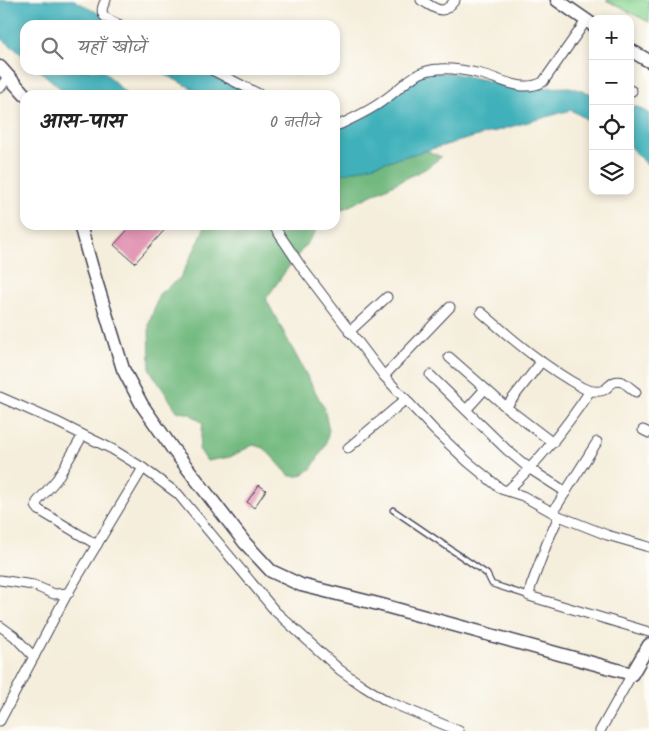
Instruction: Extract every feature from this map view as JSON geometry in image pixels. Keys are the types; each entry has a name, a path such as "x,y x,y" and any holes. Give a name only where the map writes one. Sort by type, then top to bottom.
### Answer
{"street":[{"path":"106,0 102,13 105,18 109,20"},
{"path":"421,0 440,10 446,10 456,0"},
{"path":"557,0 589,22"},
{"path":"340,124 378,105 411,78 424,72 439,69 482,74 508,83 535,87 543,82 589,24"},
{"path":"634,52 649,61"},
{"path":"0,88 4,72"},
{"path":"4,72 20,90"},
{"path":"222,75 251,90"},
{"path":"81,230 124,369 142,405 172,448 245,543 272,571 301,585 378,604 632,674"},
{"path":"275,230 349,332 384,376 434,430 496,486 523,496 556,514 607,536 649,547"},
{"path":"349,332 387,297"},
{"path":"384,376 450,307"},
{"path":"481,312 541,362 576,384 590,391 598,392 619,381 636,392"},
{"path":"449,357 484,389 553,443"},
{"path":"506,407 541,362"},
{"path":"430,375 499,443 530,469 566,492"},
{"path":"466,410 484,389"},
{"path":"508,490 553,443 590,391"},
{"path":"348,448 406,399"},
{"path":"2,401 56,421 143,468 178,494 275,611 340,670 387,701 459,731"},
{"path":"83,434 57,479 37,502 36,506 38,510 97,545"},
{"path":"597,442 566,492 556,514 529,596 649,632"},
{"path":"0,721 69,593 143,468"},
{"path":"0,582 33,585 52,594 69,593"},
{"path":"0,626 14,636 34,657"},
{"path":"600,731 649,644"}],"lane":[{"path":"393,510 487,574 492,584 529,596"}],"green space":[{"path":"606,0 649,0 649,22"},
{"path":"419,147 441,157 425,169 340,211 340,166"},
{"path":"203,230 317,230 266,299 324,408 329,430 325,446 311,469 300,476 290,476 264,448 253,445 230,457 207,461 199,449 203,423 190,414 177,411 150,370 149,324 159,294 180,278"}],"water":[{"path":"0,0 74,0 111,20 20,20 20,53 0,37"},
{"path":"418,72 452,73 530,88 570,87 589,93 589,121 571,110 340,175 340,122 378,103"},
{"path":"45,75 108,75 122,90 62,90"},
{"path":"166,75 218,75 246,90 195,90"},
{"path":"634,106 649,114 649,167 634,151"}],"building":[{"path":"128,230 165,230 135,263 114,245"},
{"path":"259,485 266,490 254,508 247,502"}]}
